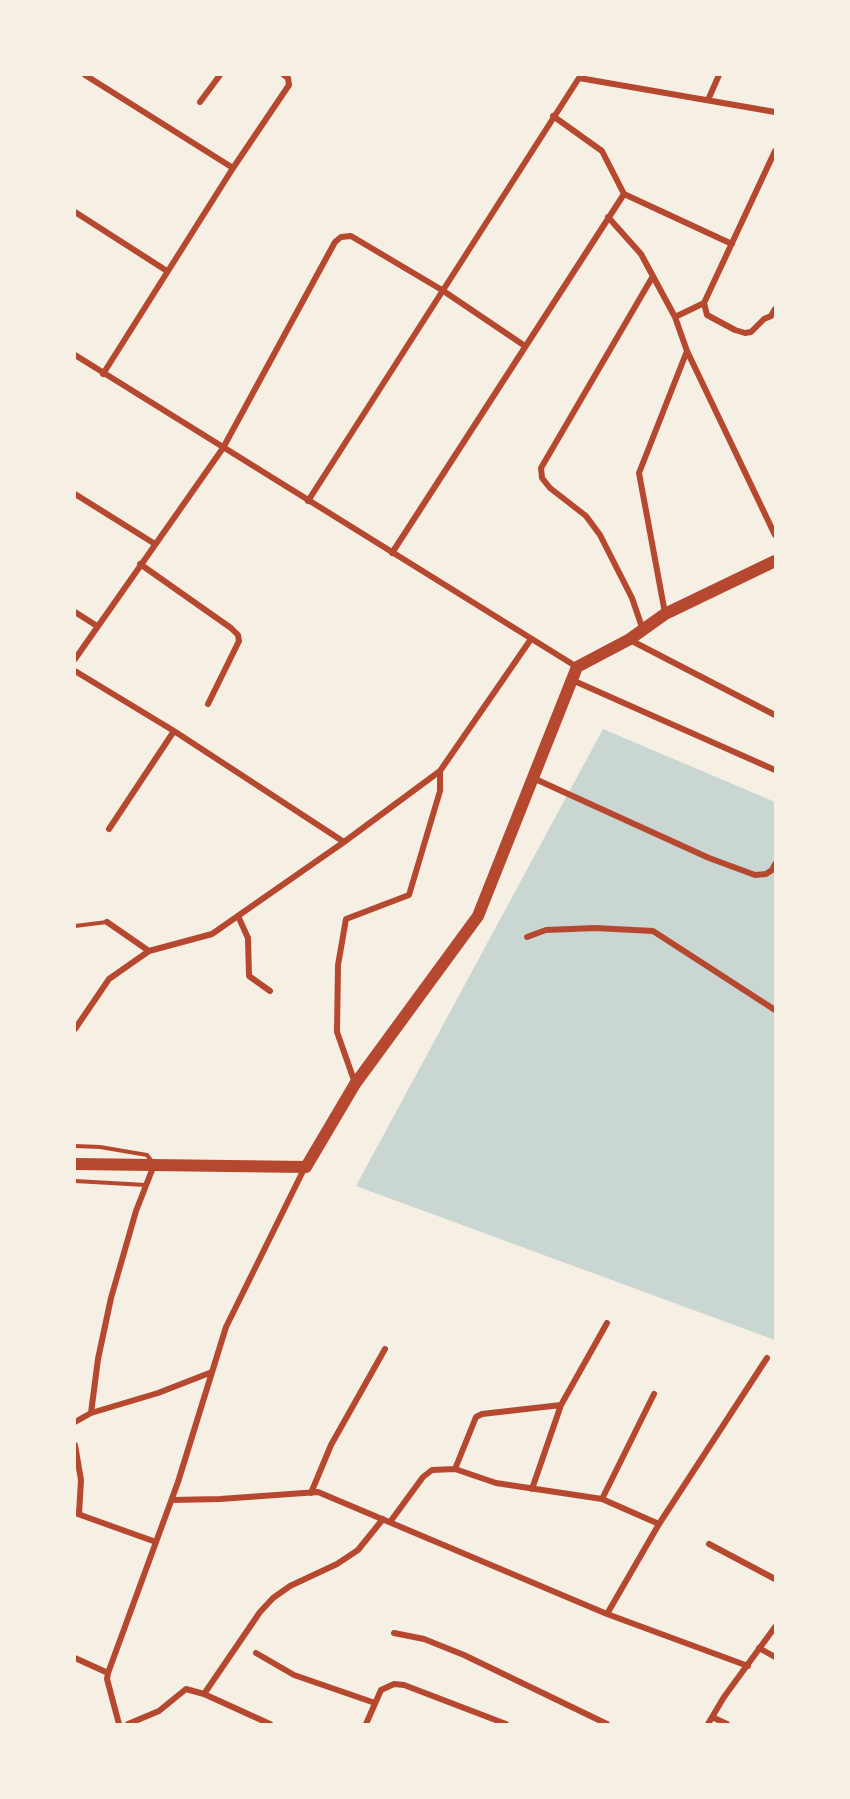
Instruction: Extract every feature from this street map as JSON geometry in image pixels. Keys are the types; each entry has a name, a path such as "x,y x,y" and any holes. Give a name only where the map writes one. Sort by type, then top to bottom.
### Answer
{"main road":[{"path":"75,1164 306,1167 355,1084 477,916 577,668 630,639 665,614 775,561"}],"street":[{"path":"85,75 232,168"},
{"path":"200,102 220,75"},
{"path":"103,374 232,168 289,85 288,78 284,75"},
{"path":"708,100 719,75"},
{"path":"308,501 579,78 775,112"},
{"path":"553,116 602,151 624,194 732,244"},
{"path":"675,317 704,303 775,151"},
{"path":"392,553 624,194"},
{"path":"75,212 167,271"},
{"path":"608,217 641,254 675,317 687,351 775,536"},
{"path":"75,659 223,448 335,242 341,237 351,236 442,290 525,346"},
{"path":"643,630 632,598 600,535 586,516 550,488 542,478 541,468 653,276"},
{"path":"704,303 707,315 745,333 751,332 773,313 775,322"},
{"path":"665,614 639,473 687,351"},
{"path":"75,355 577,668"},
{"path":"75,494 155,544"},
{"path":"140,564 238,635 239,641 208,704"},
{"path":"75,612 97,626"},
{"path":"75,1029 108,979 149,951 212,934 344,842 440,771 531,639"},
{"path":"630,639 775,716"},
{"path":"75,671 174,731 344,842"},
{"path":"572,680 775,770"},
{"path":"109,829 174,731"},
{"path":"355,1084 337,1032 338,965 346,919 409,895 440,791 440,771"},
{"path":"533,778 709,858 755,874 766,874 775,864"},
{"path":"238,916 248,938 249,976 270,991"},
{"path":"107,922 149,951"},
{"path":"527,937 546,930 595,928 653,932 775,1010"},
{"path":"91,1413 98,1359 111,1298 136,1211 154,1165"},
{"path":"119,1724 107,1679 108,1673 172,1500 226,1327 306,1167"},
{"path":"532,1489 561,1405 607,1323"},
{"path":"310,1493 331,1445 385,1349"},
{"path":"607,1614 659,1524 767,1358"},
{"path":"75,1422 91,1413 158,1393 212,1372"},
{"path":"602,1499 654,1394"},
{"path":"455,1469 476,1416 561,1405"},
{"path":"75,1445 81,1480 77,1513 156,1542"},
{"path":"390,1522 423,1477 432,1470 455,1469 496,1484 602,1499 659,1524"},
{"path":"172,1500 318,1492 607,1614 748,1666"},
{"path":"204,1694 260,1612 273,1598 290,1586 337,1564 358,1550 383,1519"},
{"path":"709,1544 775,1578"},
{"path":"708,1724 775,1627"},
{"path":"394,1633 424,1639 464,1655 603,1723"},
{"path":"759,1648 775,1657"},
{"path":"256,1653 294,1674 375,1703"},
{"path":"75,1658 108,1673"},
{"path":"366,1724 381,1690 394,1684 404,1685 506,1724"},
{"path":"128,1724 159,1711 186,1689 204,1694 270,1724"},
{"path":"712,1717 727,1724"}],"lane":[{"path":"75,926 107,922"},
{"path":"75,1146 100,1147 147,1155 154,1165"},
{"path":"75,1181 146,1185"}],"shaded area":[{"path":"603,729 775,802 775,1340 356,1186"}]}
